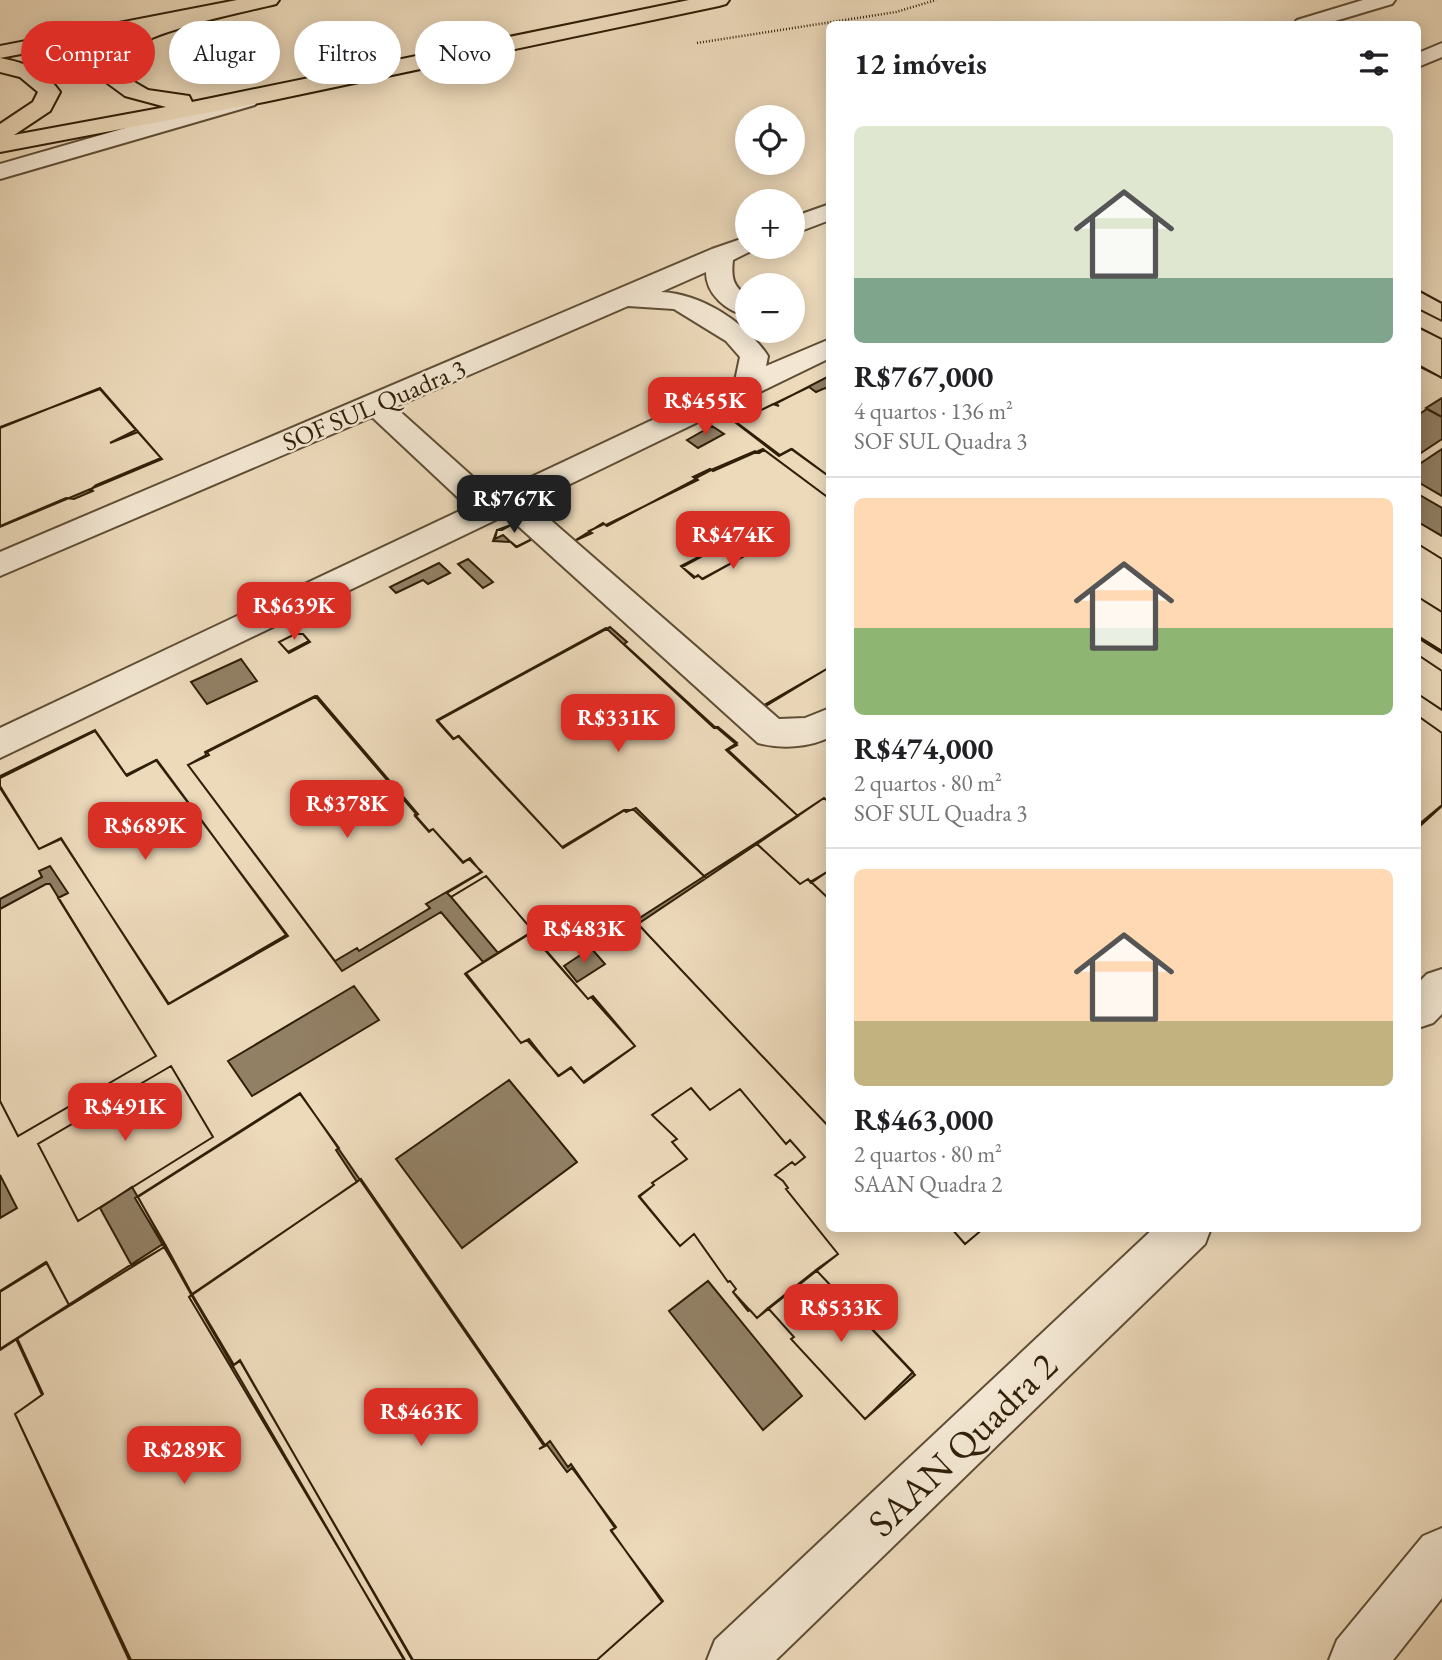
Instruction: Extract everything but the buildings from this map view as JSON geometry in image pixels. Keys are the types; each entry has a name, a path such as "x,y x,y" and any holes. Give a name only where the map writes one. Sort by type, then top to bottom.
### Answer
{"highway":[{"path":"0,52 269,0"},
{"path":"0,145 264,95 719,0"},
{"path":"211,12 120,47 109,57 106,74 130,92 153,100 184,101 264,95"},
{"path":"0,65 22,68 42,80 50,92 42,106 0,134"}],"street":[{"path":"1314,21 1385,0"},
{"path":"1421,60 1442,49"},
{"path":"0,172 264,95"},
{"path":"805,221 826,213"},
{"path":"734,250 717,278 725,293 735,300"},
{"name":"SOF SUL Quadra 3","path":"0,565 734,250"},
{"path":"619,298 680,301 736,335 754,356 749,385"},
{"path":"0,744 501,506 749,385 822,345"},
{"path":"375,404 771,733 810,731 826,723"},
{"path":"1421,1007 1442,987"},
{"name":"SAAN Quadra 2","path":"735,1660 1184,1232"},
{"path":"1357,1660 1442,1555"}]}
